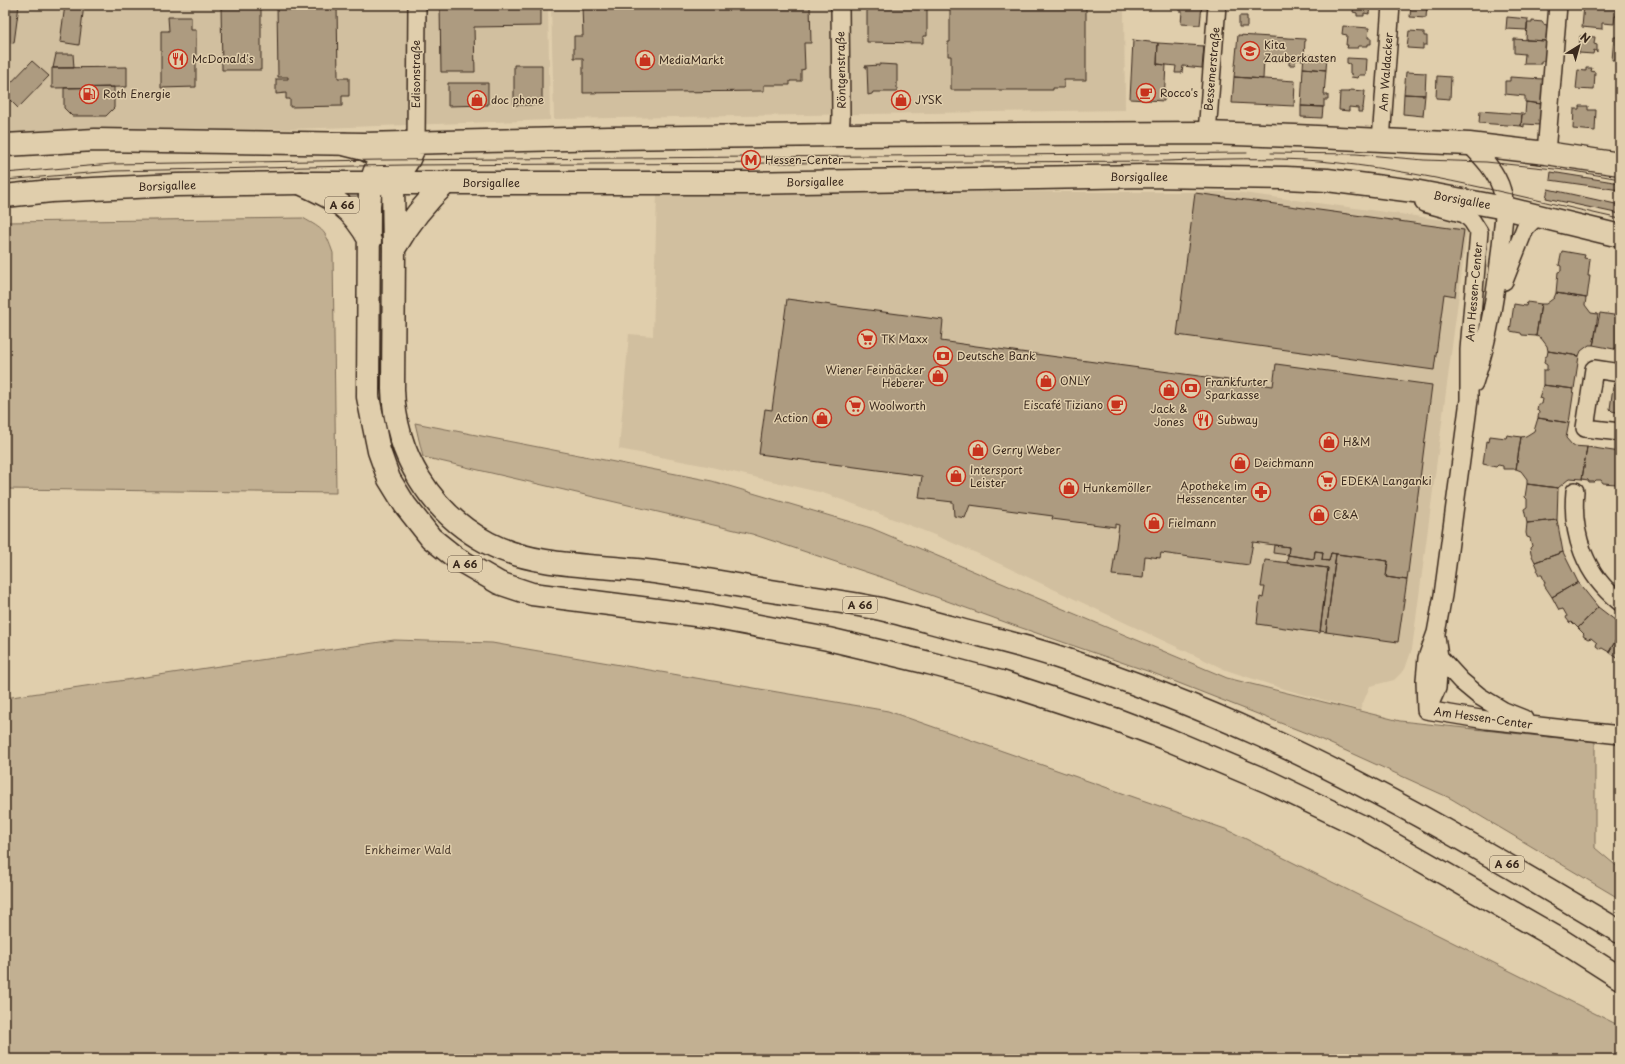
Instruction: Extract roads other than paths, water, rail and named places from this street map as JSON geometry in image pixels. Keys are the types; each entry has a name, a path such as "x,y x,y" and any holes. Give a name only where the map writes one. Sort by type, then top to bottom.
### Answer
{"main road":[{"path":"5,145 95,140 344,144 840,135 1207,133 1469,144 1620,164"},
{"path":"344,144 364,149 382,160 416,143"},
{"path":"393,183 409,159 416,143"},
{"name":"A 66","path":"1620,932 1489,854 1391,800 1262,736 1167,696 1051,654 876,608 648,571 551,561 510,553 491,545 471,533 443,510 430,495 416,474 399,434 393,389 393,183 387,166 382,160 371,183 369,206 368,397 379,451 389,479 404,505 441,548 478,572 499,583 532,594 711,617 828,639 1001,682 1117,720 1167,739 1269,782 1363,826 1559,939 1620,978"},
{"name":"Borsigallee","path":"5,196 51,191 161,186 300,183 748,183 1146,176 1286,178 1327,180 1414,191 1504,208 1620,236"},
{"path":"394,249 403,233 421,209 447,182"},
{"name":"A 66","path":"300,183 338,202 352,214 360,224 370,242"}],"street":[{"name":"Edisonstraße","path":"416,143 417,5"},
{"name":"Röntgenstraße","path":"840,5 840,135"},
{"name":"Bessemerstraße","path":"1207,133 1217,5"},
{"name":"Am Waldacker","path":"1381,140 1391,5"},
{"path":"1546,153 1558,5"},
{"name":"Am Hessen-Center","path":"1469,144 1486,162 1499,180 1503,192 1504,208 1501,250 1491,315 1481,363 1469,397"},
{"name":"Am Hessen-Center","path":"1327,180 1441,206 1465,214 1472,221 1479,232 1469,350 1469,397 1443,595 1436,633 1427,658 1424,680 1426,710"},
{"name":"Am Hessen-Center","path":"1491,315 1522,234 1525,228 1537,216"},
{"path":"1620,373 1594,369 1585,428 1620,432"},
{"path":"1575,491 1575,525 1580,548 1598,581 1610,595 1620,602"},
{"name":"Am Hessen-Center","path":"1426,710 1437,688 1438,657 1436,633"},
{"name":"Am Hessen-Center","path":"1438,657 1479,696 1504,711 1540,726"},
{"name":"Am Hessen-Center","path":"1426,710 1486,720 1620,735"}],"tram line":[{"path":"5,173 112,164 382,160 1247,153"},
{"path":"1271,153 1356,154 1424,160 1486,162 1574,171 1620,179"},
{"path":"5,180 113,171 405,165 1167,161 1281,159 1319,161 1395,171 1471,185 1620,219"}],"place":[{"name":"Kita Zauberkasten","path":"1250,51"},
{"name":"McDonald's","path":"178,59"},
{"name":"MediaMarkt","path":"645,60"},
{"name":"Rocco's","path":"1146,93"},
{"name":"Roth Energie","path":"89,94"},
{"name":"doc phone","path":"477,100"},
{"name":"JYSK","path":"901,100"},
{"name":"Hessen-Center","path":"751,160"},
{"name":"TK Maxx","path":"867,339"},
{"name":"Deutsche Bank","path":"943,356"},
{"name":"Wiener Feinbäcker Heberer","path":"938,376"},
{"name":"ONLY","path":"1046,381"},
{"name":"Frankfurter Sparkasse","path":"1191,388"},
{"name":"Jack & Jones","path":"1169,390"},
{"name":"Eiscafé Tiziano","path":"1117,405"},
{"name":"Woolworth","path":"855,406"},
{"name":"Action","path":"822,418"},
{"name":"Subway","path":"1203,420"},
{"name":"H&M","path":"1329,442"},
{"name":"Gerry Weber","path":"978,450"},
{"name":"Deichmann","path":"1240,463"},
{"name":"Intersport Leister","path":"956,476"},
{"name":"EDEKA Langanki","path":"1327,481"},
{"name":"Hunkemöller","path":"1069,488"},
{"name":"Apotheke im Hessencenter","path":"1261,492"},
{"name":"C&A","path":"1319,515"},
{"name":"Fielmann","path":"1154,523"}],"park label":[{"name":"Enkheimer Wald","path":"408,850"}]}
